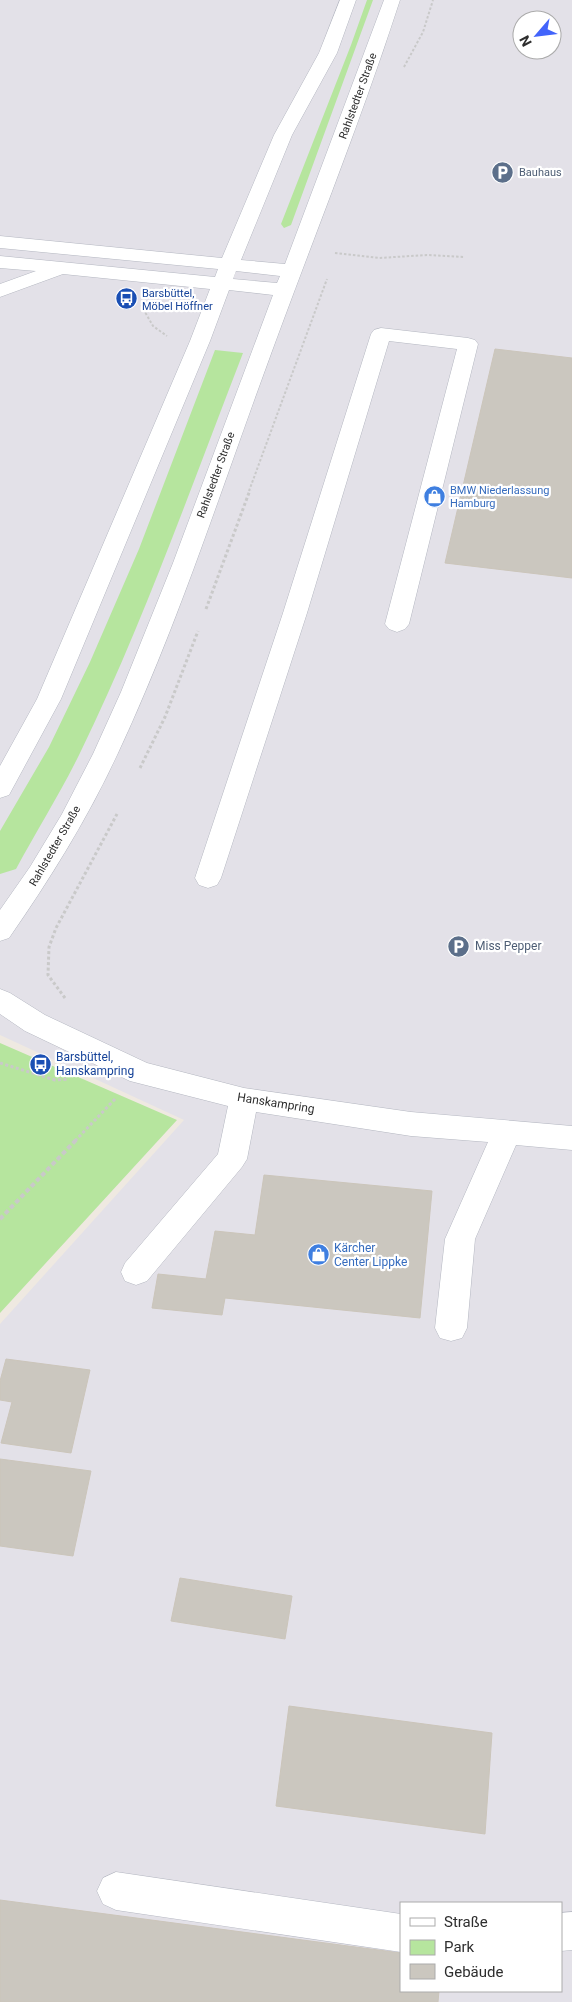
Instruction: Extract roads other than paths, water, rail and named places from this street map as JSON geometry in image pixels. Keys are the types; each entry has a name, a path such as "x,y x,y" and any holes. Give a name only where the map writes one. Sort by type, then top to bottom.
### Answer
{"street":[{"path":"0,789 49,699 200,341 225,274 283,136 328,53 348,0"},
{"name":"Rahlstedter Straße","path":"0,931 25,897 49,859 133,696 171,600 392,0"},
{"path":"0,242 225,274 289,281"},
{"path":"5,265 225,274"},
{"path":"0,291 64,268"},
{"path":"208,878 295,614 381,334 468,344 397,624"},
{"name":"Hanskampring","path":"0,1000 35,1024 140,1073 244,1099 411,1124 572,1138"},
{"path":"136,1272 232,1159 244,1099"},
{"path":"451,1328 460,1239 508,1131"},
{"path":"116,1890 400,1933"}],"place":[{"name":"Bauhaus","path":"503,172"},
{"name":"Barsbüttel, Möbel Höffner","path":"126,299"},
{"name":"BMW Niederlassung Hamburg","path":"434,496"},
{"name":"Miss Pepper","path":"459,946"},
{"name":"Barsbüttel, Hanskampring","path":"40,1064"},
{"name":"Kärcher Center Lippke","path":"318,1255"}]}
